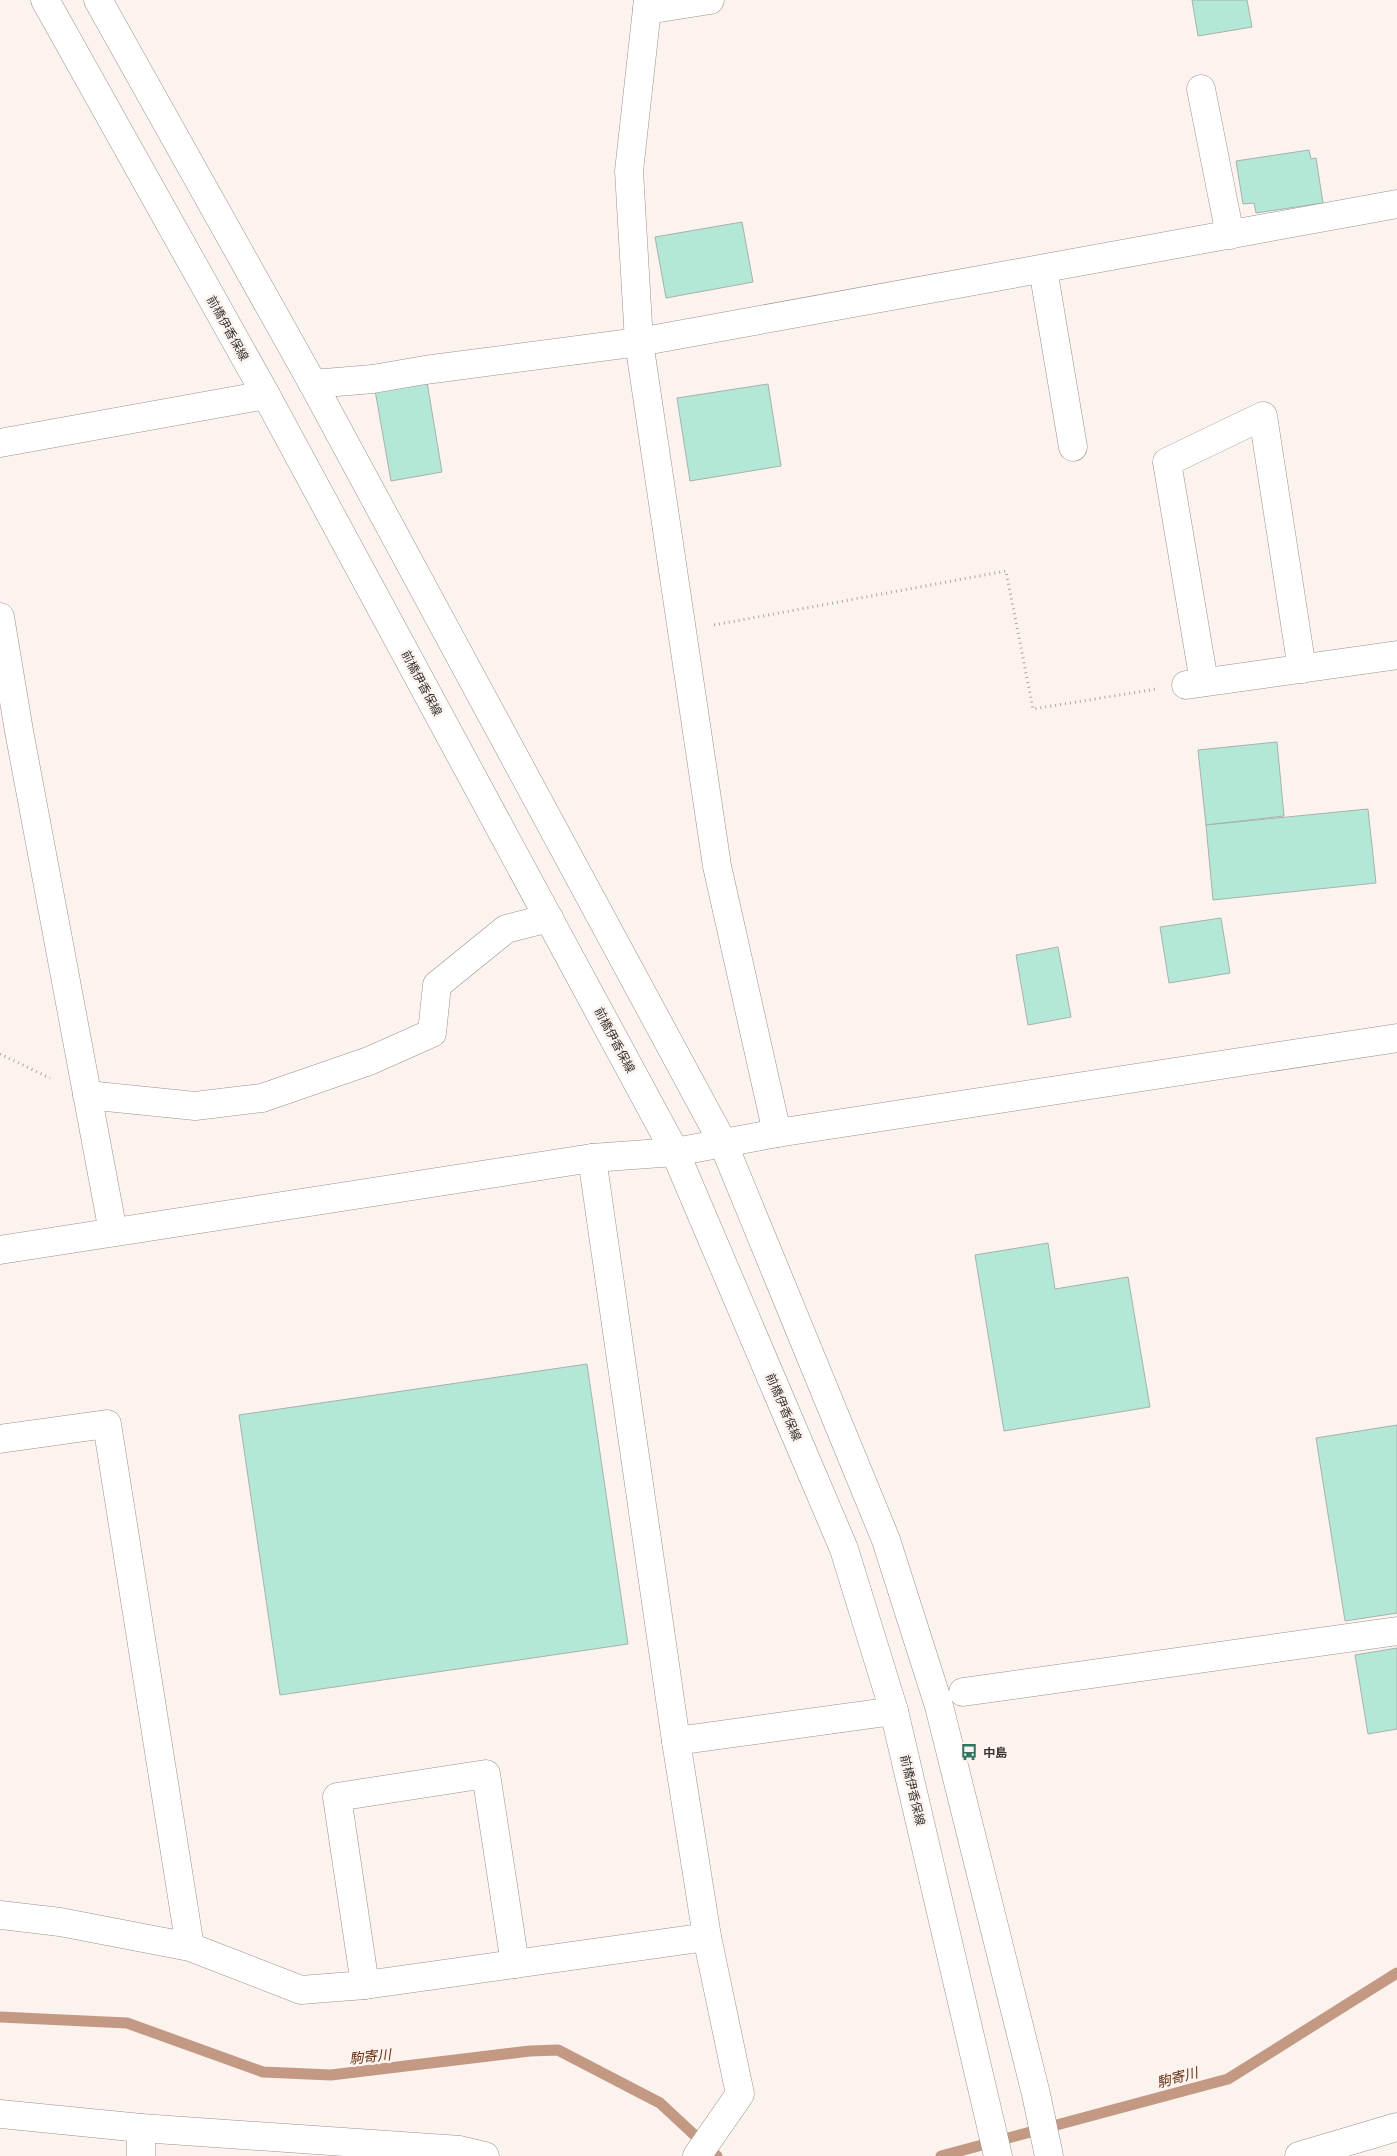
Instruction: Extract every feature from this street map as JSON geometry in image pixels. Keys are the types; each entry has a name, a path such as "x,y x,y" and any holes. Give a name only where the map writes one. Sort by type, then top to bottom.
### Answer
{"street":[{"name":"前橋伊香保線","path":"45,0 266,396 675,1152 844,1549 894,1711 988,2106 998,2156"},
{"path":"98,0 313,384 723,1143 886,1540 939,1706 1036,2094 1049,2154"},
{"path":"710,0 647,5 629,171 640,342 717,866 778,1133"},
{"path":"1201,89 1230,235"},
{"path":"313,384 373,378 640,342 1397,204"},
{"path":"1043,269 1074,447"},
{"path":"0,443 266,396"},
{"path":"1302,668 1263,416 1167,462 1195,683 1397,655"},
{"path":"0,617 19,731 113,1232"},
{"path":"87,1095 196,1106 262,1098 369,1061 432,1033 437,985 506,929 549,918"},
{"path":"0,1250 592,1158 675,1152 778,1133 1397,1038"},
{"path":"592,1158 676,1740 707,1937 740,2094 697,2156"},
{"path":"0,1440 107,1424 190,1947"},
{"path":"963,1692 1397,1631"},
{"path":"676,1740 894,1711"},
{"path":"365,1985 337,1797 486,1774 515,1964"},
{"path":"0,1915 60,1922 190,1947 301,1990 365,1985 707,1937"},
{"path":"0,2114 141,2128 460,2150 485,2156"},
{"path":"1299,2156 1397,2127"},
{"path":"141,2128 141,2156"}],"path":[{"path":"682,631 1006,571 1033,709 1195,683"},
{"path":"0,1054 87,1095"}],"building":[{"path":"1192,0 1247,0 1252,27 1198,36"},
{"path":"1309,150 1311,159 1316,158 1323,203 1256,213 1254,203 1243,204 1236,161"},
{"path":"742,222 753,282 666,298 655,237"},
{"path":"425,370 442,472 391,481 373,379"},
{"path":"768,384 781,466 690,481 677,398"},
{"path":"1277,742 1284,816 1206,825 1198,750"},
{"path":"1368,809 1376,883 1213,900 1206,825"},
{"path":"1221,918 1230,973 1169,983 1160,927"},
{"path":"1058,947 1071,1017 1028,1025 1016,955"},
{"path":"1048,1243 1055,1289 1128,1277 1150,1407 1004,1431 975,1255"},
{"path":"587,1364 628,1644 280,1695 239,1415"},
{"path":"1397,1425 1397,1613 1345,1621 1316,1438"},
{"path":"1397,1648 1397,1729 1368,1734 1355,1655"}],"waterway":[{"name":"駒寄川","path":"941,2156 1228,2079 1397,1973"},
{"name":"駒寄川","path":"0,2017 127,2023 263,2072 331,2075 530,2051 558,2050 660,2103 717,2156"}],"place":[{"name":"中島","path":"969,1752"}]}
